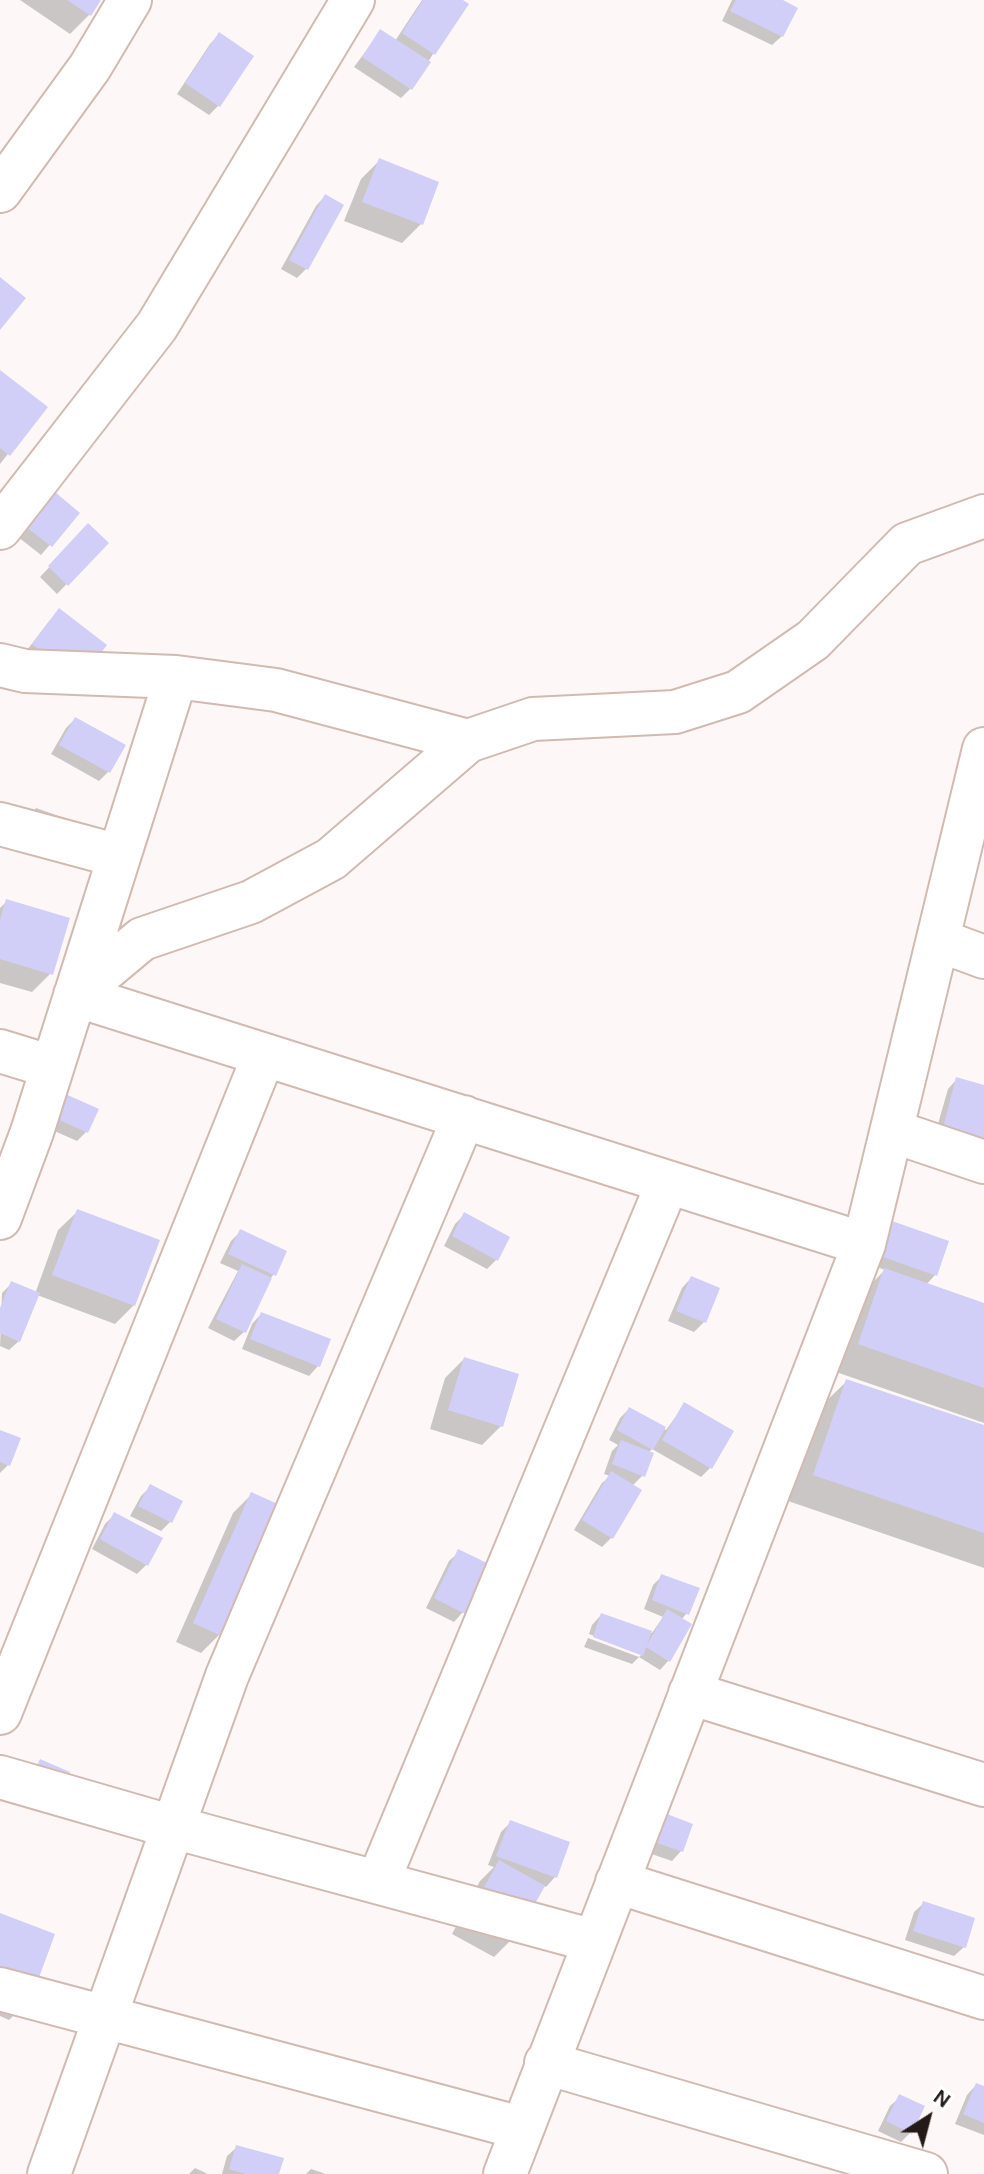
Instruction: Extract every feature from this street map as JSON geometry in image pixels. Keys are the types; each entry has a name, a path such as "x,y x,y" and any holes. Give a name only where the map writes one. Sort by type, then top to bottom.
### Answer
{"street":[{"path":"0,191 90,67 130,0"},
{"path":"0,528 157,326 353,0"},
{"path":"75,995 142,939 251,902 331,859 468,741 533,719 675,712 738,692 813,640 907,544 984,516"},
{"path":"0,665 25,671 176,677 276,690 468,741"},
{"path":"0,1218 52,1067 176,677"},
{"path":"505,2174 864,1244 983,755"},
{"path":"0,824 119,856"},
{"path":"938,940 984,957"},
{"path":"75,995 864,1244"},
{"path":"0,1051 52,1067"},
{"path":"0,1713 264,1055"},
{"path":"49,2174 227,1676 464,1117"},
{"path":"892,1131 984,1162"},
{"path":"378,1882 668,1182"},
{"path":"690,1693 984,1785"},
{"path":"0,1777 594,1941"},
{"path":"617,1882 984,1998"},
{"path":"0,1989 521,2128"},
{"path":"546,2063 926,2174"}],"building":[{"path":"67,0 101,0 91,16"},
{"path":"423,0 463,0 469,4 435,55 402,33"},
{"path":"736,0 783,0 798,8 783,37 730,11"},
{"path":"380,29 431,62 412,90 362,57"},
{"path":"219,32 254,56 220,107 185,83"},
{"path":"379,158 439,182 423,225 362,202"},
{"path":"325,194 344,205 308,270 289,260"},
{"path":"0,277 26,298 0,330"},
{"path":"0,370 48,407 10,456 0,448"},
{"path":"49,487 80,513 52,547 21,523"},
{"path":"88,523 109,543 68,586 48,566"},
{"path":"59,608 107,645 80,680 32,644"},
{"path":"75,717 126,745 110,773 59,745"},
{"path":"6,899 70,918 53,975 0,959 0,920"},
{"path":"956,1077 984,1085 984,1148 941,1136"},
{"path":"52,1088 99,1109 88,1133 42,1112"},
{"path":"77,1209 160,1240 135,1306 52,1275"},
{"path":"464,1212 510,1237 498,1261 452,1236"},
{"path":"892,1221 949,1241 937,1276 880,1256"},
{"path":"240,1229 287,1251 276,1276 228,1254"},
{"path":"242,1264 272,1278 246,1333 216,1319"},
{"path":"884,1268 984,1303 984,1388 858,1344"},
{"path":"691,1276 720,1288 706,1323 676,1311"},
{"path":"11,1281 40,1293 20,1342 0,1333 0,1308"},
{"path":"261,1312 331,1339 320,1367 250,1339"},
{"path":"464,1357 519,1374 503,1427 448,1410"},
{"path":"846,1379 984,1425 984,1533 813,1475"},
{"path":"684,1402 734,1431 712,1469 662,1440"},
{"path":"629,1407 666,1427 653,1450 617,1430"},
{"path":"0,1430 21,1438 10,1466 0,1462"},
{"path":"621,1440 654,1453 645,1477 612,1464"},
{"path":"611,1471 642,1490 613,1539 582,1520"},
{"path":"150,1484 183,1501 172,1523 138,1506"},
{"path":"251,1492 280,1505 222,1636 193,1623"},
{"path":"114,1512 163,1538 148,1566 100,1539"},
{"path":"458,1549 489,1564 465,1614 434,1598"},
{"path":"661,1574 700,1588 689,1615 652,1600"},
{"path":"667,1609 692,1624 670,1662 646,1647"},
{"path":"601,1613 652,1631 643,1656 593,1637"},
{"path":"40,1759 70,1772 59,1798 29,1786"},
{"path":"659,1811 693,1824 683,1852 649,1840"},
{"path":"510,1820 570,1842 557,1878 496,1856"},
{"path":"499,1860 545,1886 515,1939 469,1915"},
{"path":"923,1901 975,1918 966,1948 913,1931"},
{"path":"0,1913 55,1934 30,2002 0,1991"},
{"path":"976,2083 984,2086 984,2123 963,2114"},
{"path":"899,2094 925,2106 912,2134 886,2121"},
{"path":"236,2145 284,2158 279,2174 246,2174 229,2169"}]}
